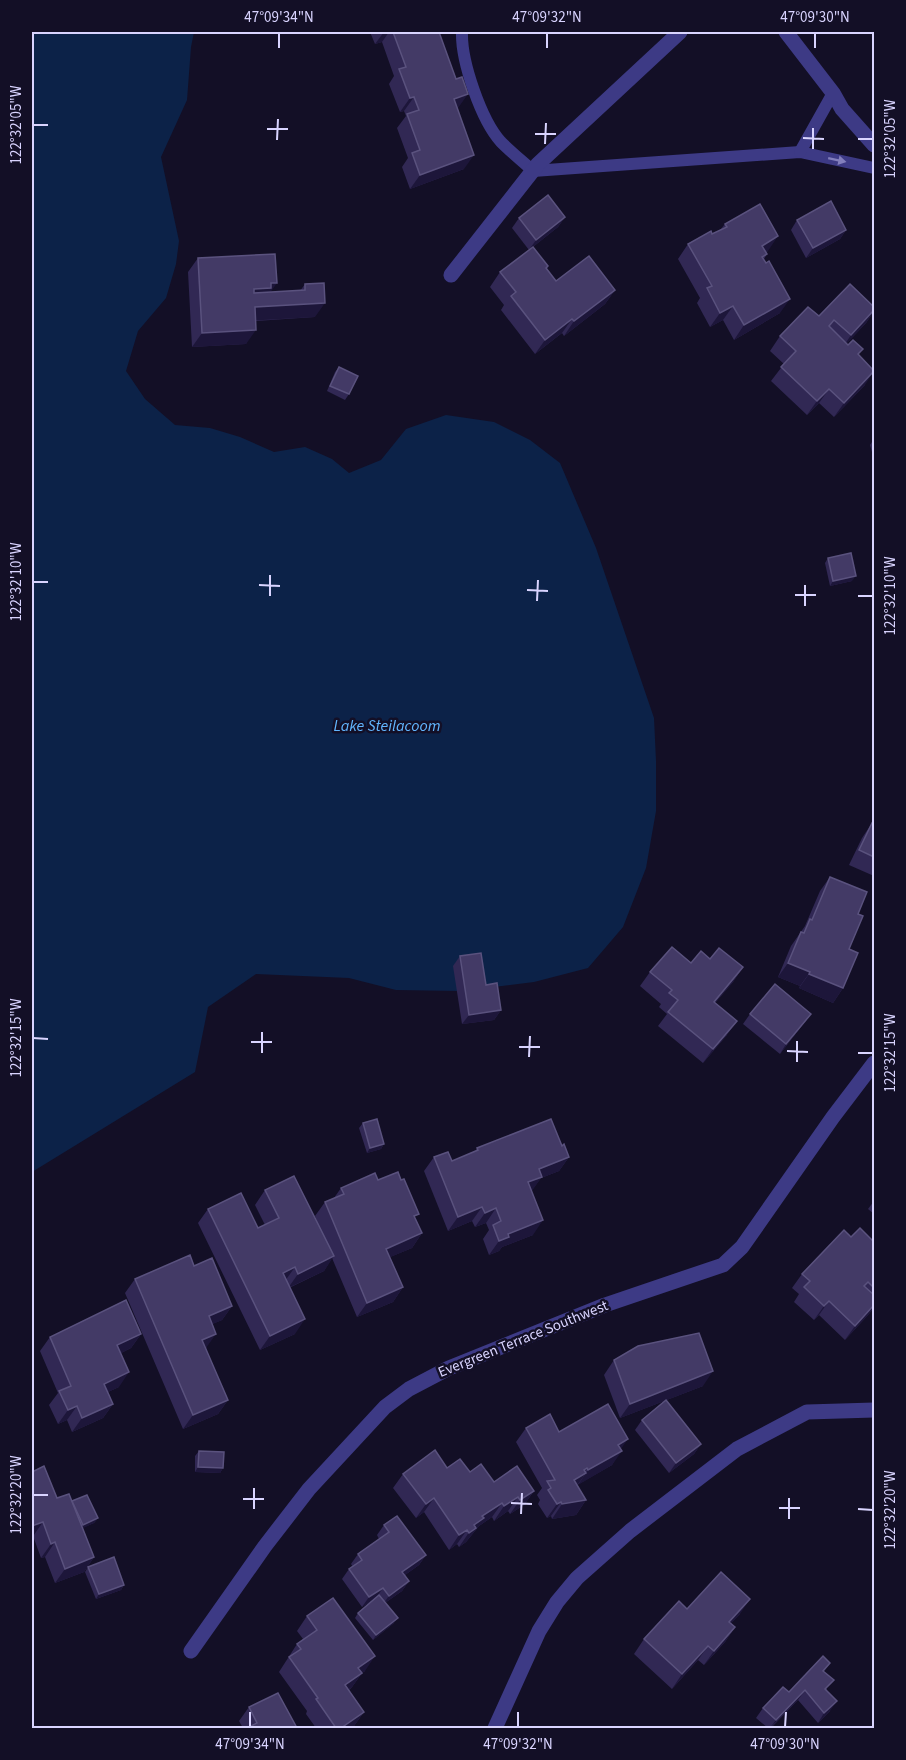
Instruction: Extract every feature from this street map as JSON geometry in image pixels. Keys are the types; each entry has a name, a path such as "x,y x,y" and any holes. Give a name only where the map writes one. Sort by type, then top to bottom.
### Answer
{"street":[{"path":"451,275 538,164 680,32"},
{"path":"786,32 833,93 842,109 874,145"},
{"name":"Evergreen Terrace Southwest","path":"191,1651 265,1546 309,1489 385,1407 409,1389 449,1368 605,1305 723,1265 742,1247 833,1117 874,1063"},
{"path":"495,1728 538,1631 557,1602 577,1578 630,1532 737,1449 807,1412 874,1410"}],"lane":[{"path":"462,32 467,74 484,112 500,140 533,171 800,152 874,168"},
{"path":"800,152 833,93"}],"water":[{"name":"Lake Steilacoom","path":"32,32 194,32 187,100 161,157 179,241 176,264 166,298 138,331 126,371 145,399 175,425 210,428 240,437 274,452 305,447 332,459 349,473 381,460 406,429 446,415 494,422 530,440 560,463 596,548 654,718 656,811 646,868 623,927 588,968 534,982 461,991 396,990 349,978 256,974 208,1007 195,1072 32,1172"}],"building":[{"path":"393,32 439,32 456,79 462,77 468,94 454,99 474,155 420,175 412,153 420,150 407,114 419,110 414,97 410,98 399,69 406,67"},
{"path":"548,195 565,217 536,240 519,218"},
{"path":"831,201 846,230 813,248 797,220"},
{"path":"760,204 778,236 762,246 767,254 762,257 766,263 769,261 790,299 744,325 733,306 720,313 707,288 712,286 688,244 711,231 712,234 727,227 725,224"},
{"path":"533,247 556,281 589,256 615,290 545,340 511,296 516,292 500,272"},
{"path":"275,254 277,283 271,283 271,288 254,289 254,293 305,290 305,284 324,283 325,303 255,307 256,330 202,333 198,258"},
{"path":"850,284 874,307 874,310 851,335 834,320 829,326 848,345 853,340 863,349 858,354 874,371 844,403 829,389 817,401 781,367 796,351 780,336 808,307 819,316"},
{"path":"339,367 358,376 349,394 330,386"},
{"path":"851,553 856,576 833,581 828,558"},
{"path":"872,823 874,825 874,857 859,850"},
{"path":"830,877 867,892 858,914 863,916 849,949 858,953 843,988 788,963 801,932 804,933 810,919 812,920"},
{"path":"672,947 691,963 701,951 710,959 719,948 743,967 714,1002 737,1021 713,1049 668,1012 678,1000 669,993 672,990 650,972"},
{"path":"481,953 486,985 497,983 501,1010 469,1015 460,956"},
{"path":"775,984 811,1014 786,1044 750,1014"},
{"path":"377,1119 384,1144 370,1148 363,1123"},
{"path":"551,1119 569,1157 539,1169 542,1177 528,1182 543,1220 508,1234 509,1237 499,1241 493,1225 501,1221 496,1208 485,1213 482,1207 458,1217 434,1157 448,1152 452,1161 478,1150 477,1148"},
{"path":"398,1172 401,1180 404,1179 419,1214 414,1216 422,1233 386,1249 403,1287 367,1303 325,1202 344,1194 341,1188 375,1173 378,1180"},
{"path":"294,1176 334,1256 298,1274 295,1267 283,1273 305,1319 270,1336 208,1209 241,1193 258,1228 279,1218 265,1190"},
{"path":"860,1228 874,1242 874,1288 868,1282 864,1286 874,1295 874,1305 855,1326 829,1301 824,1306 804,1287 810,1281 802,1274 844,1230 851,1237"},
{"path":"190,1255 194,1266 212,1258 232,1306 209,1316 216,1334 202,1340 228,1400 193,1415 135,1279"},
{"path":"126,1300 141,1334 117,1345 129,1372 104,1384 113,1404 82,1418 77,1406 68,1410 59,1391 71,1386 50,1337"},
{"path":"699,1333 713,1371 630,1404 614,1360 638,1346"},
{"path":"666,1400 701,1444 676,1463 642,1420"},
{"path":"608,1404 628,1439 618,1445 622,1451 588,1470 587,1468 584,1470 586,1473 574,1480 586,1500 557,1504 548,1490 551,1488 547,1481 555,1480 526,1428 550,1414 559,1432"},
{"path":"435,1450 447,1468 460,1459 470,1472 481,1464 494,1482 517,1466 534,1491 504,1506 502,1503 482,1516 484,1518 474,1525 476,1528 469,1533 467,1530 459,1535 434,1498 426,1504 403,1474"},
{"path":"199,1451 224,1452 223,1468 198,1467"},
{"path":"44,1466 57,1498 69,1494 94,1557 65,1569 55,1542 51,1544 43,1522 32,1526 32,1472"},
{"path":"87,1495 98,1518 83,1525 72,1501"},
{"path":"397,1516 426,1555 402,1572 409,1581 389,1596 383,1588 369,1597 349,1569 362,1560 358,1554 389,1532 384,1525"},
{"path":"114,1557 124,1585 99,1594 88,1567"},
{"path":"721,1572 750,1599 729,1622 735,1627 714,1651 708,1646 682,1674 644,1639 679,1601 687,1609"},
{"path":"379,1595 398,1618 376,1635 358,1613"},
{"path":"333,1598 375,1656 358,1668 362,1673 345,1685 364,1712 341,1728 336,1728 289,1657 301,1649 297,1644 317,1630 307,1616"},
{"path":"823,1656 830,1663 823,1671 834,1680 825,1689 837,1701 824,1713 805,1690 776,1720 763,1708 783,1687 789,1692"},
{"path":"278,1693 297,1728 247,1728 257,1723 249,1707"}]}
